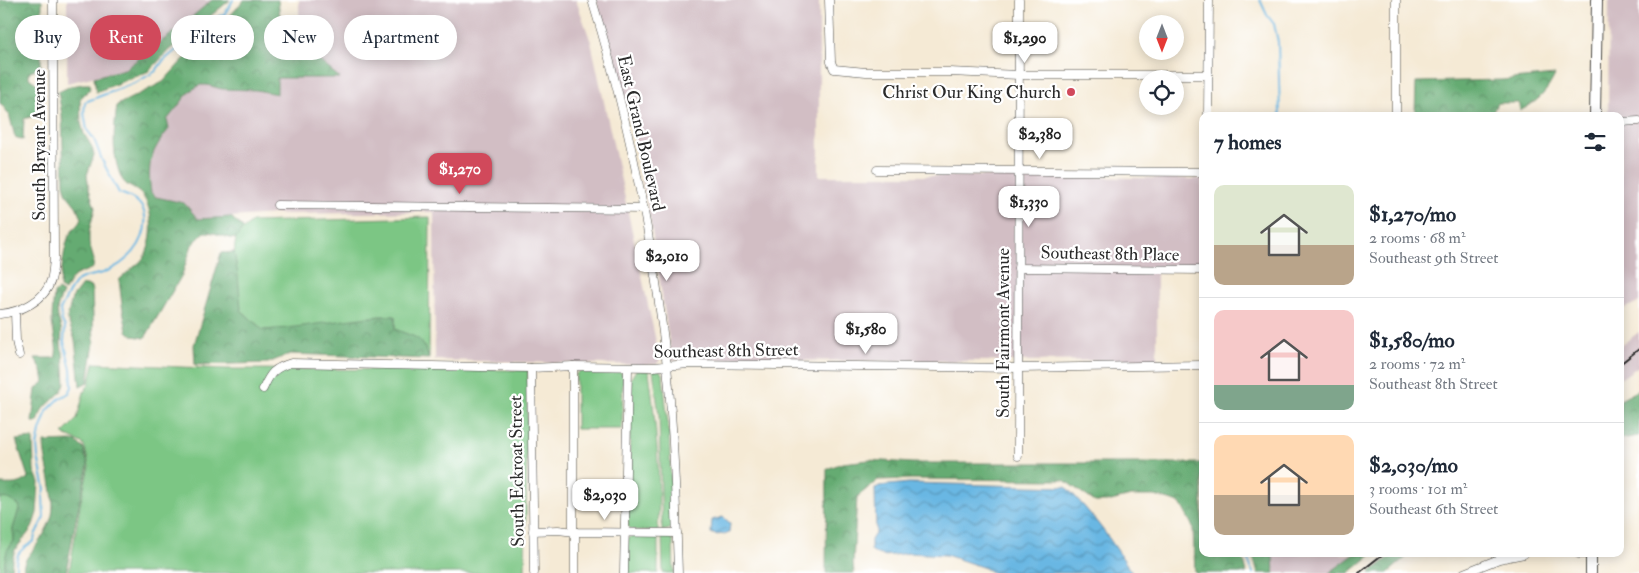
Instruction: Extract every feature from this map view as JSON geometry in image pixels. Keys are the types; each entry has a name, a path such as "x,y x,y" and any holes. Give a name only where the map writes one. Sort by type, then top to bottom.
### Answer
{"main road":[{"path":"1595,112 1597,0"},
{"path":"1591,557 1591,573"}],"street":[{"name":"South Bryant Avenue","path":"15,312 29,306 41,296 51,281 54,260 53,0"},
{"name":"East Grand Boulevard","path":"592,0 625,120 644,209 656,280 667,366 674,458 678,573"},
{"path":"828,0 831,62 834,69 866,72 949,72 1019,75 1208,75"},
{"name":"South Fairmont Avenue","path":"1018,456 1019,0"},
{"path":"1208,112 1210,0"},
{"path":"1396,0 1396,112"},
{"path":"1624,122 1639,120"},
{"path":"877,170 1199,172"},
{"path":"277,205 644,209"},
{"name":"Southeast 8th Place","path":"1018,268 1199,270"},
{"path":"0,314 15,312 16,342 20,355"},
{"name":"Southeast 8th Street","path":"263,389 268,377 278,367 291,363 531,368 573,366 628,368 707,364 1019,368 1199,365"},
{"path":"573,366 573,528 575,532 575,573"},
{"name":"South Eckroat Street","path":"531,368 534,573"},
{"path":"624,573 628,368"},
{"path":"534,531 558,530 677,534"},
{"path":"1464,573 1510,557"}],"shaded area":[{"path":"67,0 212,0 194,15 171,15 171,34 161,42 161,15 90,15 90,60 137,60 125,69 67,83 67,60 80,60 80,15 67,15"},
{"path":"299,0 576,0 591,42 660,360 657,364 435,360 434,212 277,214 198,219 184,203 156,197 151,193 149,171 155,147 169,129 167,120 190,91 200,84 223,89 256,90 276,94 276,78 339,77 318,60 334,60 334,15 299,15"},
{"path":"596,0 819,0 819,176 1199,179 1199,267 1157,267 1157,360 672,360 650,218 628,112"},
{"path":"1609,0 1639,0 1639,302 1624,308 1624,112 1608,112"},
{"path":"1639,332 1639,366 1624,376 1624,343"},
{"path":"1273,557 1351,557 1329,573 1274,573"}],"green space":[{"path":"0,0 42,0 42,15 15,15 15,60 41,60 41,66 29,73 29,78 40,86 40,114 24,119 23,140 15,137 9,114 0,103"},
{"path":"212,0 230,0 212,15 194,15"},
{"path":"244,0 278,0 280,15 264,15 264,60 318,60 340,78 277,78 277,94 256,90 222,89 207,85 200,85 190,91 167,120 169,129 151,159 149,174 151,193 156,197 184,203 198,219 231,217 243,228 236,239 205,232 192,245 182,275 145,338 133,336 127,331 119,280 140,262 145,255 151,238 151,218 146,201 141,194 125,183 118,168 114,141 117,105 163,82 183,60 254,60 254,15 231,15"},
{"path":"171,34 171,48 161,58 161,42"},
{"path":"137,60 159,60 149,71 96,92 94,77 125,69"},
{"path":"1555,75 1541,96 1520,111 1519,103 1497,103 1493,112 1415,112 1416,82 1502,80"},
{"path":"90,84 90,89 80,99 81,123 94,155 87,175 95,208 89,232 89,243 94,260 93,268 76,275 65,291 60,288 66,244 70,234 82,218 76,206 67,195 64,184 62,115 58,92 71,86"},
{"path":"430,217 429,359 425,347 395,329 395,316 379,316 297,328 263,330 241,310 234,254 235,246 239,234 252,222"},
{"path":"234,252 241,310 263,330 395,316 395,329 421,341 429,359 290,354 268,363 195,365 194,345 221,253"},
{"path":"82,285 92,288 94,343 88,382 80,386 75,340 67,318 72,298"},
{"path":"58,290 63,293 57,311 61,331 65,384 61,392 42,410 38,422 32,422 36,389 44,382 42,371 35,358 55,358 56,354 52,318 54,293"},
{"path":"94,363 226,369 528,370 525,573 69,573 80,505 89,466 82,443 64,435 64,432 77,419"},
{"path":"616,370 621,372 623,378 622,429 576,429 576,374 580,371"},
{"path":"636,370 649,371 657,451 658,531 632,530 628,527 631,378"},
{"path":"653,370 660,370 663,376 669,434 673,527 662,531 659,416"},
{"path":"1639,390 1639,436 1624,438 1624,398"},
{"path":"33,438 34,470 39,482 37,513 32,528 15,550 11,573 3,573 7,550 14,541 13,529 20,506 8,499 0,498 0,484 19,483 28,477 16,440"},
{"path":"44,442 77,442 84,449 88,465 66,573 24,573 25,562 44,533 53,511 52,491"},
{"path":"869,460 912,463 1199,463 1199,557 1243,557 1247,573 1195,573 1193,527 1180,503 1155,496 1131,496 1107,502 1095,502 1064,480 911,479 878,480 857,497 854,573 826,573 827,469 842,463"},
{"path":"0,498 8,498 20,506 13,529 14,541 7,551 3,573 0,573"},
{"path":"631,536 658,536 658,573 626,573 627,540"},
{"path":"662,536 670,537 673,541 674,573 663,573"},
{"path":"1253,557 1273,557 1274,573 1258,573"},
{"path":"1351,557 1368,557 1349,573 1329,573"},
{"path":"1390,557 1407,557 1388,573 1369,573"}],"water":[{"path":"909,483 1066,487 1102,528 1132,573 993,573 985,568 946,555 910,553 884,556 877,554 871,550 871,540 876,532 875,489 879,486"},
{"path":"723,517 730,523 729,533 716,535 711,533 712,520"}],"waterway":[{"path":"16,573 17,557 24,548 34,541 44,517 43,496 45,489 37,446 40,431 47,411 59,399 69,393 72,387 71,369 64,342 65,327 60,310 77,281 112,269 134,252 143,235 145,226 145,216 142,207 132,198 119,193 102,160 94,139 87,130 84,113 85,102 137,82 156,71 162,62 194,35 199,28 212,24 219,16 224,15 233,0"},
{"path":"1260,0 1267,15 1274,24 1278,42 1280,112"},
{"path":"1247,557 1253,573"}],"railway":[{"path":"1624,361 1639,349"},
{"path":"1359,573 1379,557"}],"place":[{"name":"Christ Our King Church","path":"1071,92"}]}
